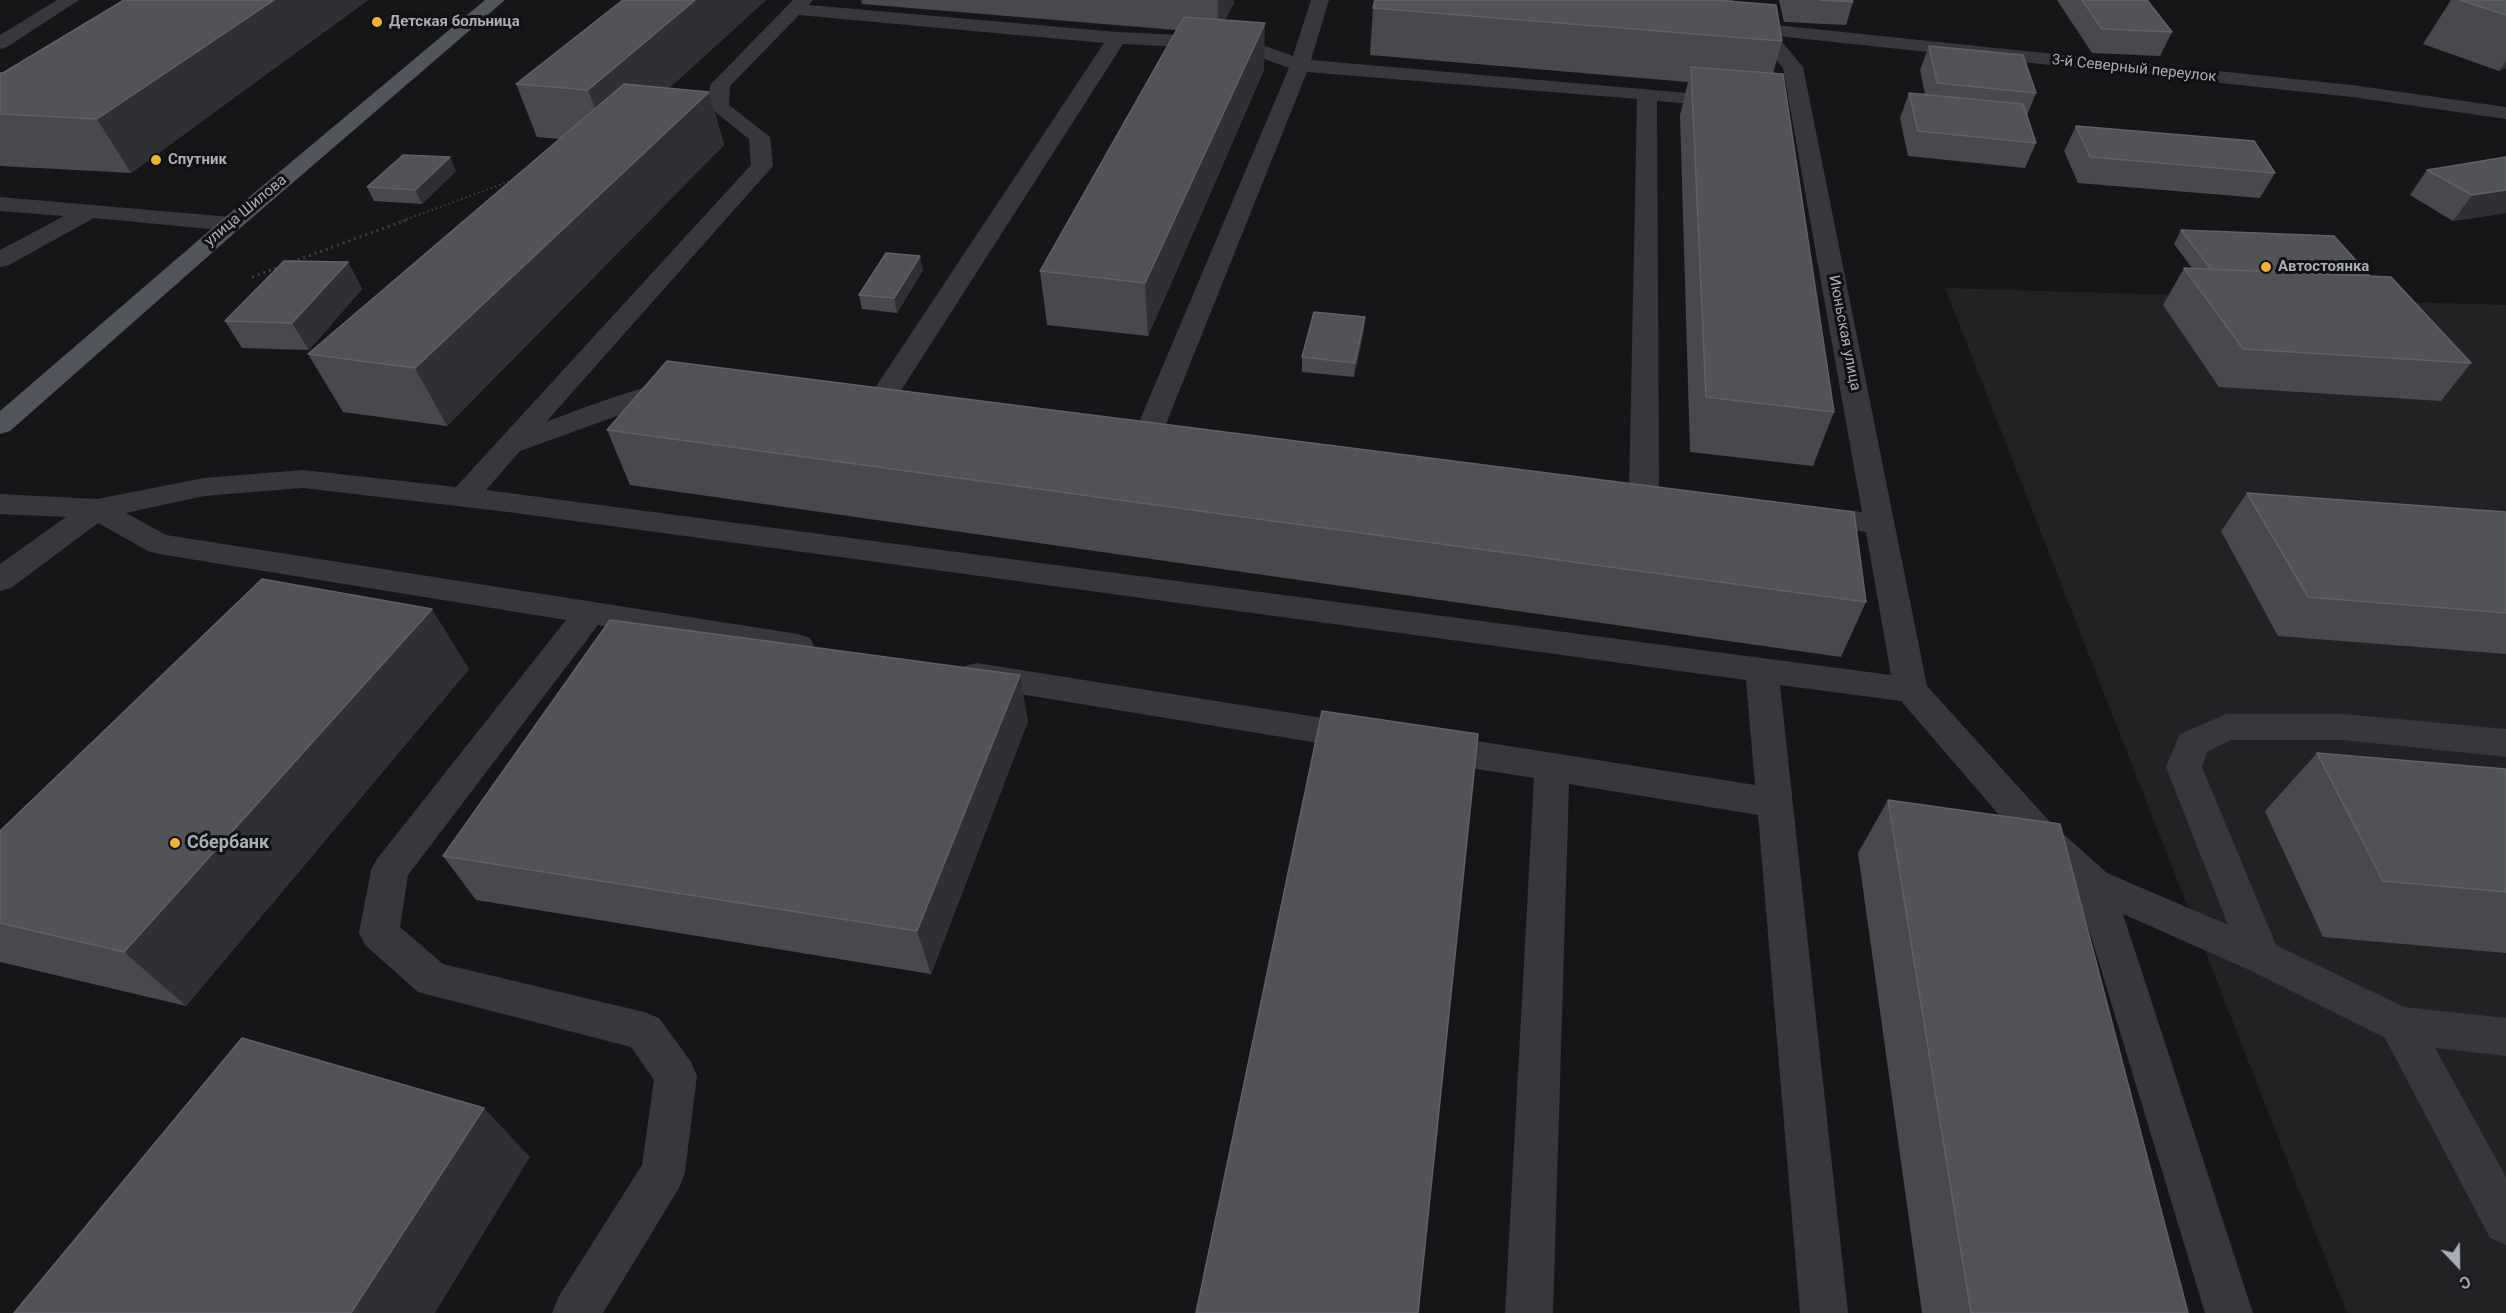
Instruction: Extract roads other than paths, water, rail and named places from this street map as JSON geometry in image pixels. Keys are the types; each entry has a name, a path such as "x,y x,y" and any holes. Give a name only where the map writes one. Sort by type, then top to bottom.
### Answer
{"main road":[{"name":"улица Шилова","path":"0,425 231,224 496,0"}],"street":[{"path":"0,43 70,0"},
{"path":"1148,434 1300,65 1320,0"},
{"name":"Июньская улица","path":"1717,3 1761,29 1793,67 1789,106 1880,524 1911,690"},
{"path":"462,498 762,166 759,137 719,107 720,85 799,5 1117,38 1243,44 1300,65 1742,102"},
{"name":"3-й Северный переулок","path":"1761,29 2352,91 2506,113"},
{"path":"880,402 1117,38"},
{"path":"1644,495 1647,94"},
{"path":"0,204 231,224"},
{"path":"0,260 90,211"},
{"path":"510,445 629,402 704,382"},
{"path":"0,504 97,509 204,487 303,479 462,498 1911,690 2038,834 2094,884 2261,957 2400,1025 2506,1037"},
{"path":"0,580 97,509"},
{"path":"97,509 159,544 824,651"},
{"path":"1786,513 1880,524"},
{"path":"576,1313 663,1172 676,1076 644,1031 432,979 379,933 390,870 590,613"},
{"path":"942,669 1775,803"},
{"path":"1762,670 1824,1313"},
{"path":"2261,957 2184,767 2192,744 2226,728 2344,727 2506,743"},
{"path":"1529,1313 1552,767"},
{"path":"2094,884 2229,1313"},
{"path":"2400,1025 2506,1222"}],"place":[{"name":"Детская больница","path":"377,22"},
{"name":"Спутник","path":"156,160"},
{"name":"Автостоянка","path":"2266,267"},
{"name":"Сбербанк","path":"175,843"}]}
